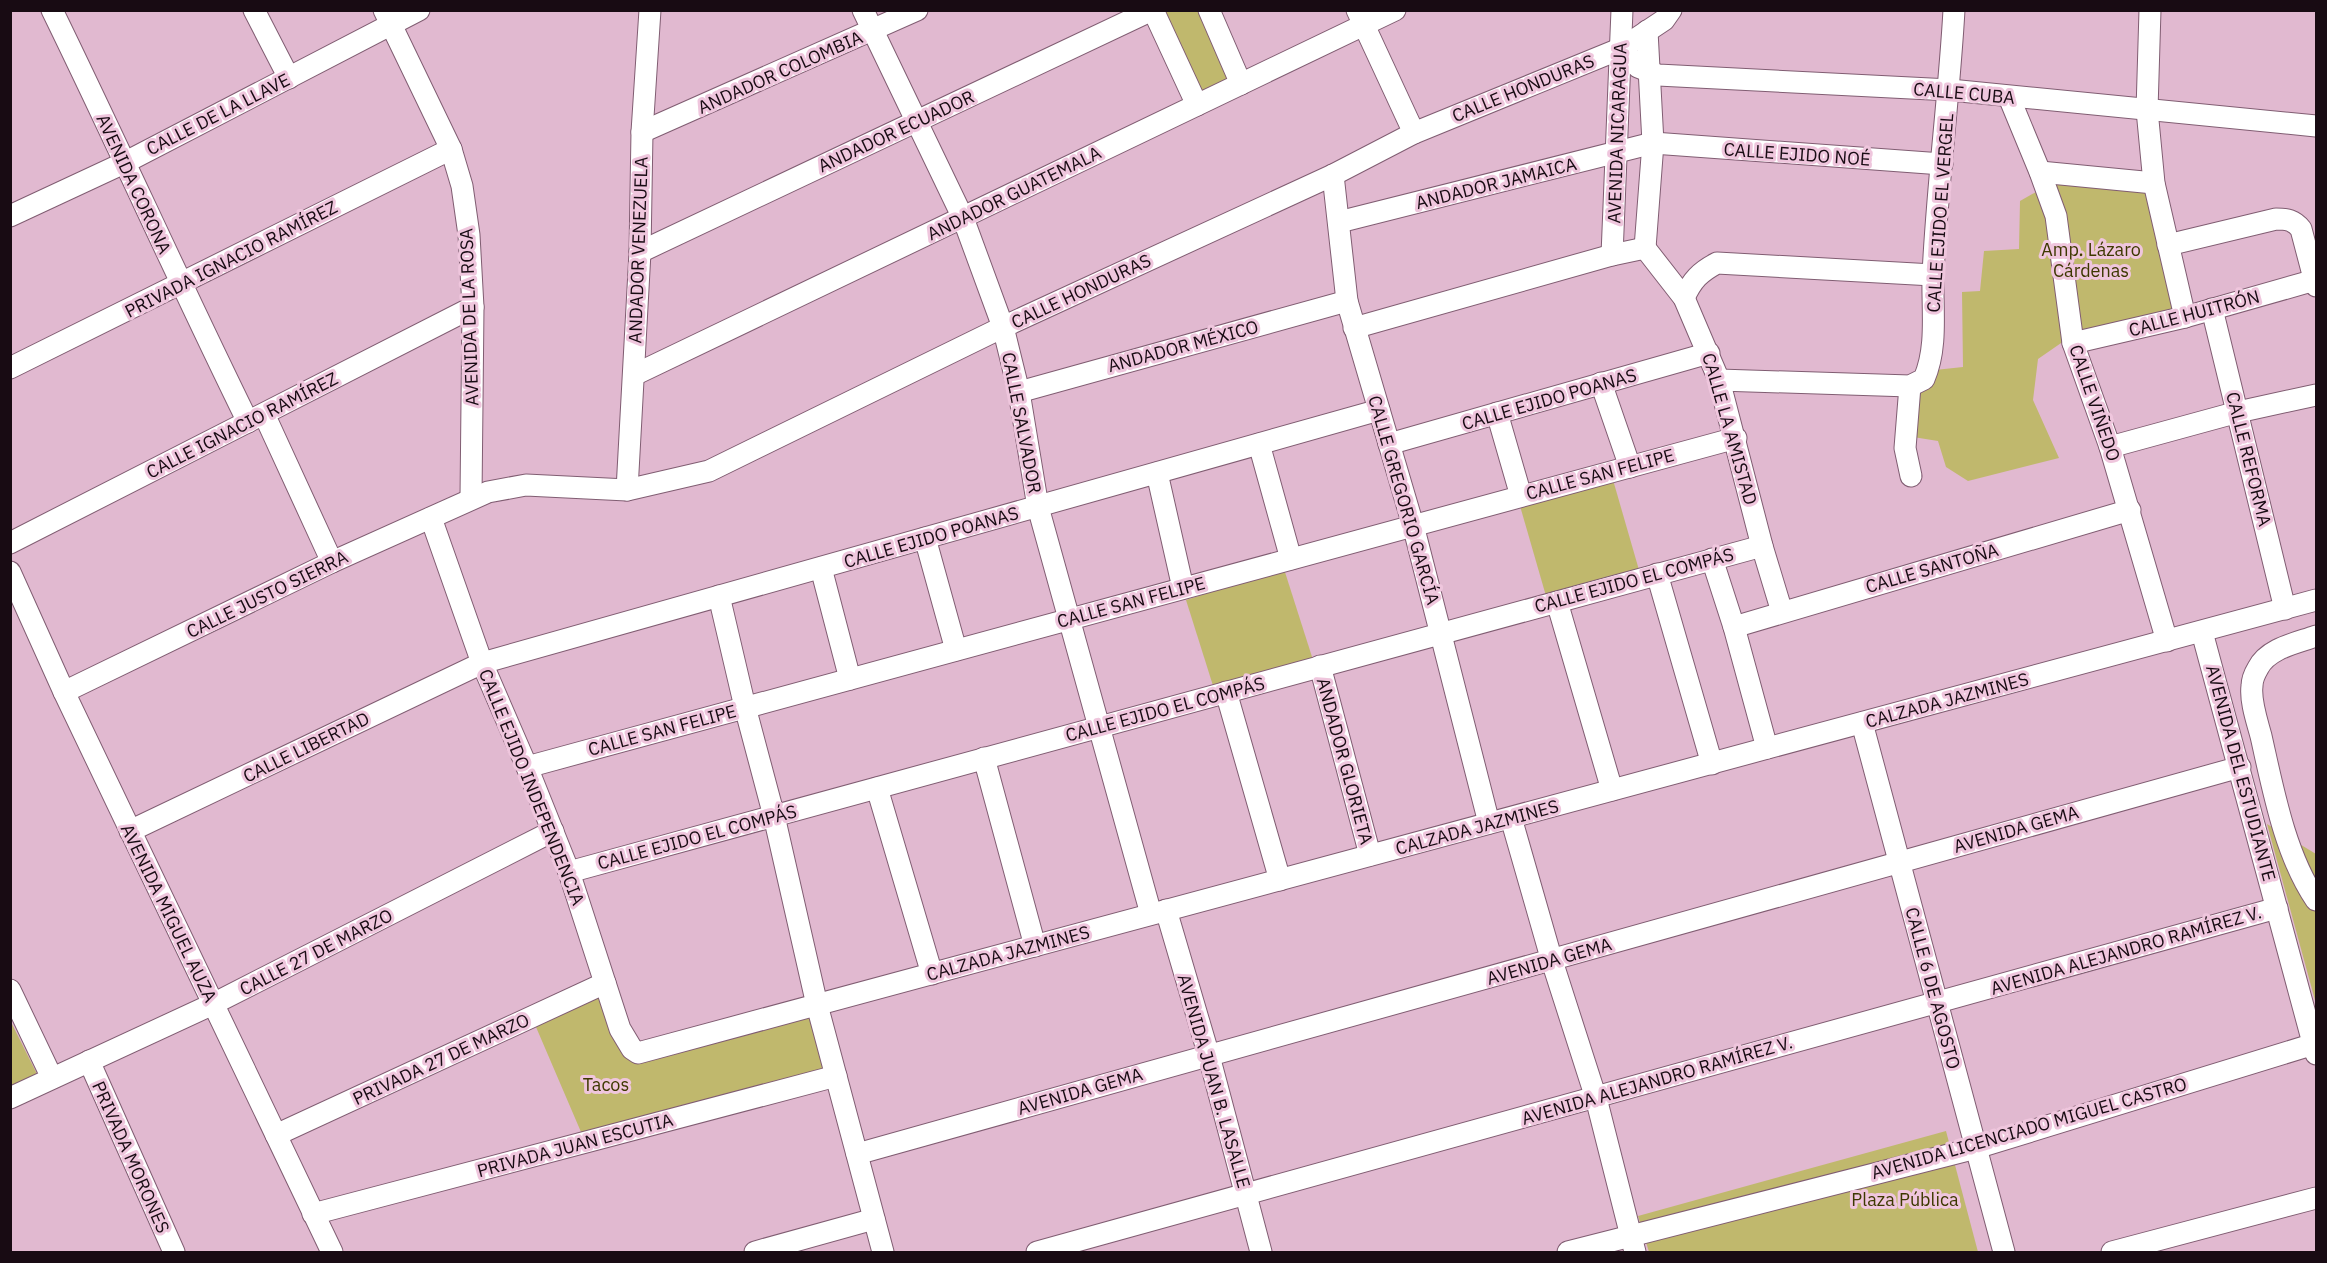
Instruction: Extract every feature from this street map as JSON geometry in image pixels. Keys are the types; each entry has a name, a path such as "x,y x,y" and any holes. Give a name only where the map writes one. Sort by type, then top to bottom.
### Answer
{"street":[{"name":"AVENIDA CORONA","path":"52,10 126,162 180,285 256,418 332,562"},
{"path":"254,10 289,78"},
{"name":"CALLE DE LA LLAVE","path":"10,216 126,162 289,78 388,17 419,10"},
{"name":"CALLE SALVADOR","path":"863,10 963,218 1003,327 1019,392 1038,507 1100,727"},
{"name":"ANDADOR COLOMBIA","path":"642,132 917,10"},
{"path":"1152,10 1197,105"},
{"name":"ANDADOR ECUADOR","path":"640,252 1152,10"},
{"path":"1209,10 1241,84"},
{"name":"ANDADOR GUATEMALA","path":"634,375 1241,84 1361,17 1395,10"},
{"name":"AVENIDA NICARAGUA","path":"1612,255 1622,10"},
{"name":"CALLE HONDURAS","path":"471,497 506,487 526,485 627,490 709,471 1003,327 1333,175 1414,133 1622,48 1664,20 1671,10"},
{"name":"CALLE EJIDO EL VERGEL","path":"1911,476 1905,448 1917,383 1932,356 1933,275 1950,90 1954,10"},
{"path":"2150,10 2147,110 2154,183 2185,317"},
{"name":"ANDADOR VENEZUELA","path":"627,490 640,252 642,132 653,12"},
{"name":"AVENIDA DE LA ROSA","path":"388,17 451,149 462,186 469,235 473,307 471,497"},
{"path":"1361,17 1414,133"},
{"path":"1354,328 1612,255 1645,248 1653,143 1647,32"},
{"name":"CALLE CUBA","path":"1622,48 1638,66 1658,75 1950,90 2316,126"},
{"name":"CALLE VIÑEDO","path":"2009,97 2056,216 2073,344 2130,510 2167,641"},
{"name":"ANDADOR JAMAICA","path":"1339,222 1653,143"},
{"name":"CALLE EJIDO NOÉ","path":"1653,143 1942,164"},
{"name":"PRIVADA IGNACIO RAMÍREZ","path":"10,368 451,149"},
{"path":"2040,172 2154,183"},
{"name":"CALLE GREGORIO GARCÍA","path":"1333,175 1347,301 1413,525 1489,823"},
{"path":"2168,245 2276,219 2286,219 2296,222 2313,252 2316,283"},
{"name":"CALLE LA AMISTAD","path":"1645,248 1684,298 1709,353 1736,438 1762,546 1782,612"},
{"path":"1684,298 1691,281 1702,270 1717,263 1933,275"},
{"name":"CALLE HUITRÓN","path":"2073,344 2316,283"},
{"name":"ANDADOR MÉXICO","path":"1019,392 1347,301"},
{"name":"CALLE IGNACIO RAMÍREZ","path":"10,543 473,307"},
{"name":"CALLE REFORMA","path":"2212,309 2285,609"},
{"name":"CALLE EJIDO POANAS","path":"1389,444 1709,353"},
{"path":"1719,380 1917,383"},
{"path":"1601,383 1630,466"},
{"path":"2110,447 2238,412 2316,395"},
{"name":"CALLE EJIDO POANAS","path":"482,663 1379,410"},
{"path":"1497,413 1521,496"},
{"name":"CALLE SAN FELIPE","path":"527,767 1736,438"},
{"path":"1259,444 1291,559"},
{"path":"1156,473 1183,588"},
{"name":"CALLE JUSTO SIERRA","path":"64,692 471,497"},
{"name":"CALLE SANTOÑA","path":"1734,627 2130,510"},
{"name":"CALLE EJIDO INDEPENDENCIA","path":"431,518 482,663 554,831 620,1029 638,1053"},
{"path":"925,538 956,650"},
{"name":"CALLE EJIDO EL COMPÁS","path":"569,872 1762,546"},
{"path":"1713,559 1767,748"},
{"path":"821,568 850,679"},
{"name":"AVENIDA MIGUEL AUZA","path":"10,572 64,692 332,1252"},
{"path":"1657,574 1712,764"},
{"path":"719,596 774,816 817,1005 883,1252"},
{"name":"CALZADA JAZMINES","path":"638,1053 2316,600"},
{"path":"1557,602 1612,790"},
{"name":"AVENIDA DEL ESTUDIANTE","path":"2202,632 2315,1049"},
{"path":"2316,636 2274,651 2258,667 2252,686 2254,709 2269,773 2291,850 2305,884 2316,900"},
{"name":"CALLE LIBERTAD","path":"130,831 482,663"},
{"name":"ANDADOR GLORIETA","path":"1320,666 1370,855"},
{"path":"1226,692 1280,880"},
{"name":"CALLE 6 DE AGOSTO","path":"1862,723 2004,1252"},
{"name":"AVENIDA JUAN B. LASALLE","path":"1100,727 1159,912 1209,1056 1261,1252"},
{"path":"984,758 1035,946"},
{"name":"AVENIDA GEMA","path":"857,1154 2240,767"},
{"path":"877,788 932,974"},
{"path":"1511,818 1552,961 1596,1098 1633,1244"},
{"name":"CALLE 27 DE MARZO","path":"10,1098 213,1004 554,831"},
{"name":"AVENIDA ALEJANDRO RAMÍREZ V.","path":"1037,1252 2277,908"},
{"name":"PRIVADA 27 DE MARZO","path":"276,1135 606,983"},
{"path":"10,990 52,1078"},
{"name":"AVENIDA LICENCIADO MIGUEL CASTRO","path":"1568,1252 1633,1244 1976,1148 2315,1049"},
{"name":"PRIVADA MORONES","path":"88,1061 174,1252"},
{"name":"PRIVADA JUAN ESCUTIA","path":"314,1214 836,1076"},
{"path":"2112,1252 2316,1198"},
{"path":"755,1252 874,1219"}],"green space":[{"path":"1153,11 1209,11 1241,84 1197,105"},
{"name":"Amp. Lázaro Cárdenas","path":"2055,181 2149,190 2177,312 2064,341 2038,359 2033,400 2059,458 1968,481 1946,467 1938,441 1913,437 1919,391 1935,370 1963,367 1962,292 1980,291 1984,251 2019,249 2020,201"},
{"path":"1611,473 1639,570 1546,596 1518,499"},
{"path":"1284,569 1313,660 1215,692 1186,600"},
{"path":"2267,824 2316,854 2316,1004"},
{"name":"Tacos","path":"605,987 615,1029 651,1058 669,1056 813,1013 828,1072 581,1132 533,1020"},
{"path":"10,1020 37,1074 11,1086 10,1086"},
{"name":"Plaza Pública","path":"1946,1131 1978,1252 1649,1252 1638,1216"}]}
